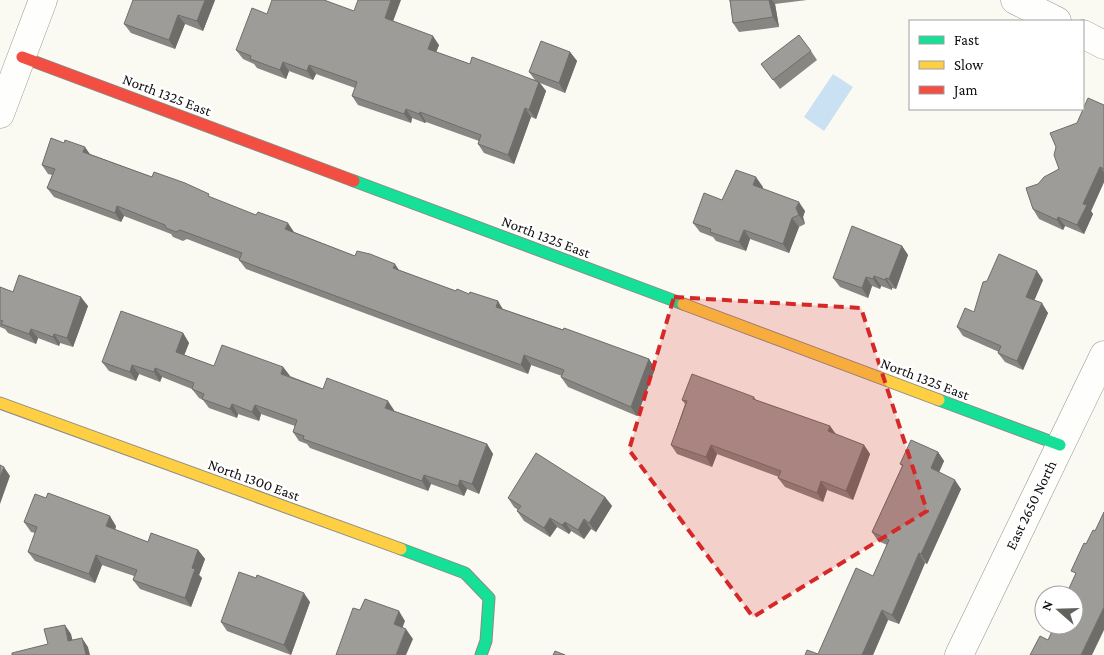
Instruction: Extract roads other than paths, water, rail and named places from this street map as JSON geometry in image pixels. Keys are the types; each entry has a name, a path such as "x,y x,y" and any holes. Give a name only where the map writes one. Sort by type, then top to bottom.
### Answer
{"street":[{"path":"0,114 43,0"},
{"path":"1015,0 1055,20"},
{"path":"1084,35 1104,45"},
{"name":"North 1325 East","path":"22,56 1060,445"},
{"name":"East 2650 North","path":"959,655 1104,355"},
{"name":"North 1300 East","path":"0,403 465,573 490,598 486,641 480,655"}],"water":[{"path":"833,74 853,87 824,131 804,117"}]}
